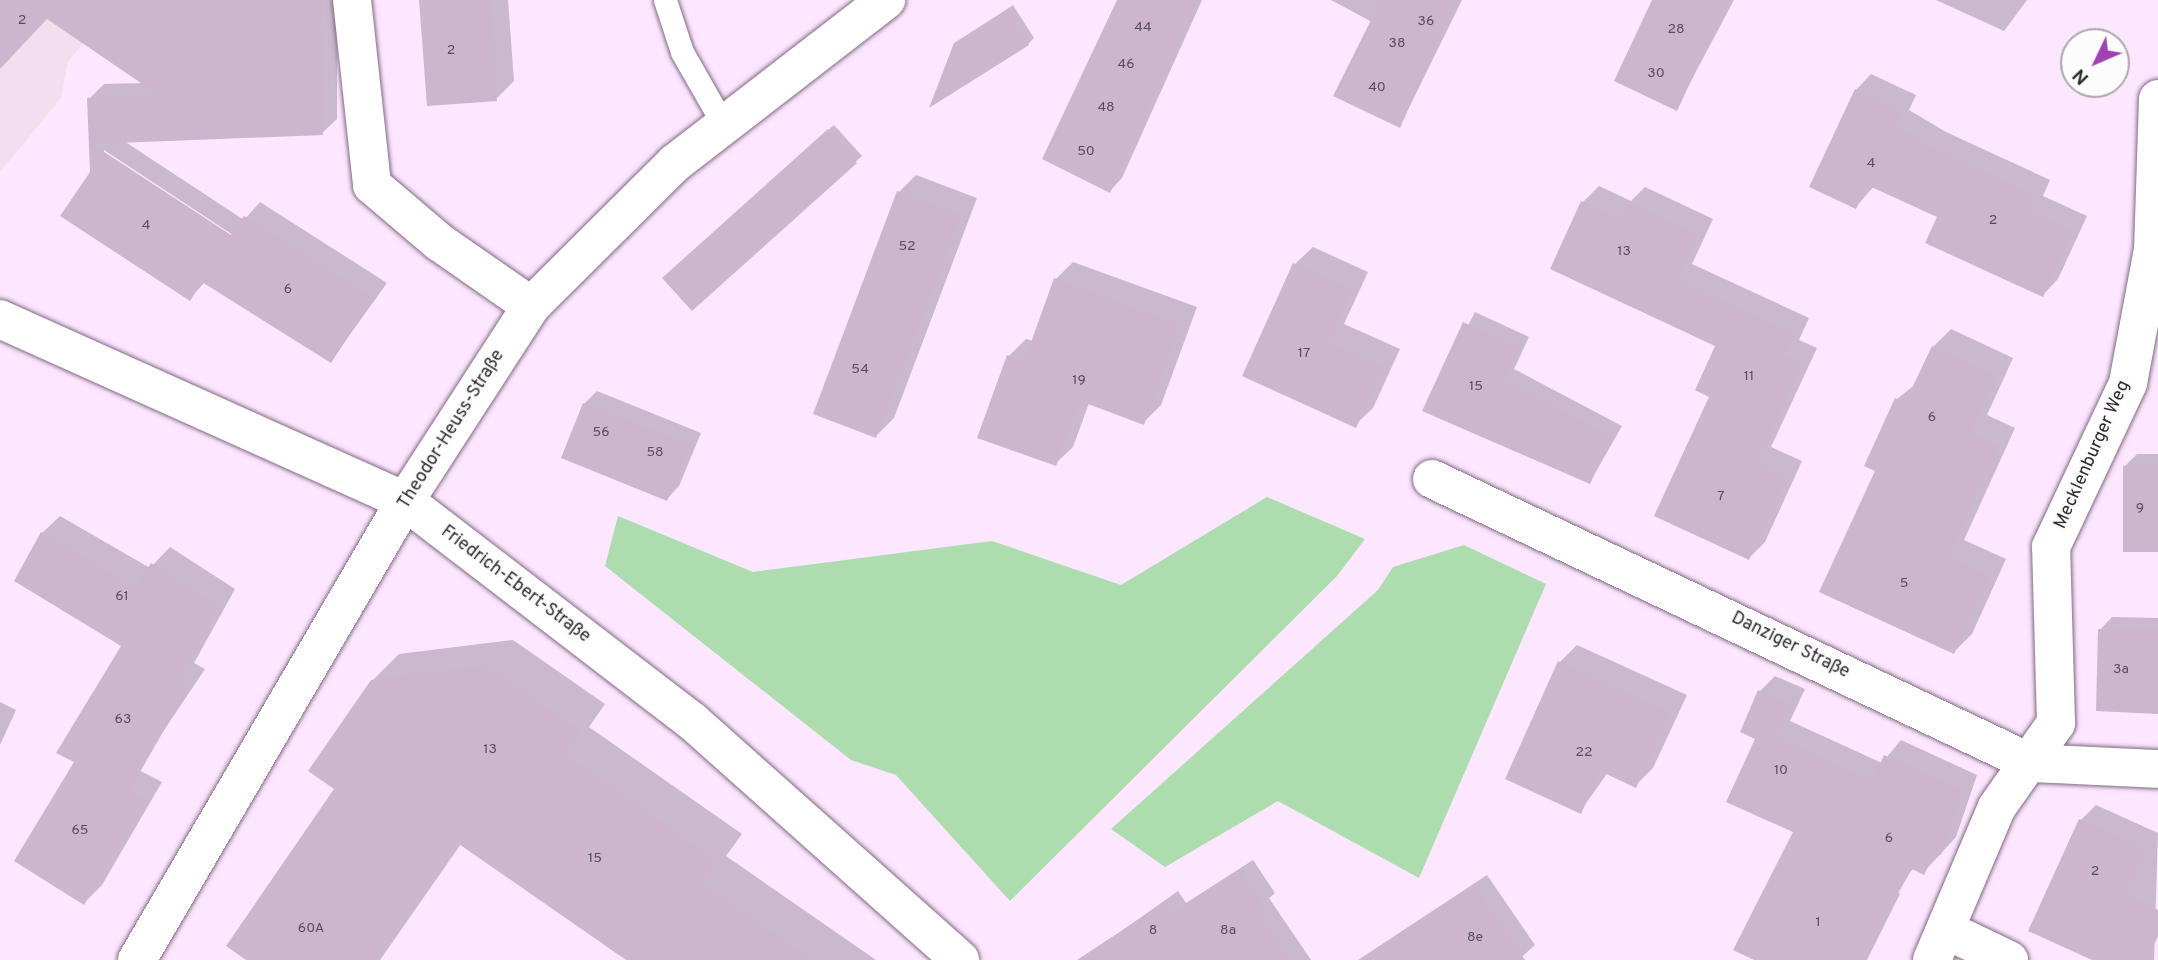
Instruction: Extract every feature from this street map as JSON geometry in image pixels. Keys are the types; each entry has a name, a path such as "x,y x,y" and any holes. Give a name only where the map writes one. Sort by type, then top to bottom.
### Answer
{"street":[{"path":"352,0 372,185 439,242 531,306"},
{"name":"Theodor-Heuss-Straße","path":"137,960 405,501 531,306 723,124 886,0"},
{"name":"Mecklenburger Weg","path":"1939,945 1997,807 2031,763 2056,723 2051,547 2128,383 2153,250 2158,99"},
{"name":"Friedrich-Ebert-Straße","path":"0,319 405,501 692,720 960,960"},
{"name":"Danziger Straße","path":"1432,479 2031,763 2158,769"},
{"path":"1939,945 2009,960"}],"lane":[{"path":"665,0 682,52 723,124"}],"shaded area":[{"path":"0,0 123,0 68,61 61,98 0,172"}],"green space":[{"path":"1267,497 1365,539 1337,576 1010,901 896,775 851,760 605,566 618,516 753,572 992,541 1121,585"},
{"path":"1464,545 1546,584 1419,878 1278,801 1165,867 1111,829 1378,590 1393,567"}],"building":[{"path":"0,0 322,0 323,135 92,144 231,235 244,216 373,298 331,363 202,282 190,301 60,216 90,172 87,98 160,96 47,19 0,69"},
{"path":"419,0 490,0 497,101 427,106"},
{"path":"1117,0 1198,0 1110,193 1042,159"},
{"path":"1381,0 1456,0 1400,128 1333,96"},
{"path":"1652,0 1729,0 1677,111 1614,81"},
{"path":"1006,10 1029,45 929,108 954,43"},
{"path":"1855,89 1902,110 1895,126 1931,147 2036,196 2029,212 2073,231 2043,297 1925,243 1937,217 1867,185 1856,209 1809,187"},
{"path":"828,129 857,163 692,311 662,278"},
{"path":"897,191 961,216 876,438 813,414"},
{"path":"1581,201 1620,219 1627,202 1698,235 1677,280 1794,334 1784,356 1802,364 1756,463 1787,477 1749,560 1654,516 1709,397 1695,390 1715,346 1550,269"},
{"path":"1293,263 1352,290 1328,342 1383,367 1356,428 1242,376"},
{"path":"1054,278 1180,325 1144,425 1080,401 1056,466 977,438 1007,355 1024,362"},
{"path":"1463,322 1519,348 1504,380 1612,437 1590,484 1422,411"},
{"path":"1932,346 1996,376 1970,433 1999,446 1948,557 1990,577 1954,654 1819,592 1875,471 1864,466 1895,398 1905,403"},
{"path":"583,403 690,445 667,501 561,458"},
{"path":"2123,466 2158,466 2158,552 2123,552"},
{"path":"41,532 135,588 151,563 219,607 178,681 189,687 129,791 146,800 84,905 14,861 74,762 56,753 121,646 14,581"},
{"path":"2098,629 2158,630 2158,714 2096,711"},
{"path":"1558,661 1670,713 1636,788 1600,771 1581,814 1505,779"},
{"path":"486,666 580,731 564,754 716,861 701,883 812,960 626,960 456,842 374,960 246,960 226,946 334,789 308,771 371,680"},
{"path":"1758,690 1791,705 1776,737 1872,781 1884,755 1963,791 1941,855 1935,852 1924,875 1912,869 1860,960 1754,960 1733,950 1793,832 1726,802 1755,739 1740,732"},
{"path":"2079,819 2146,849 2125,894 2158,910 2158,936 2147,960 2092,960 2028,931"},
{"path":"1240,871 1264,906 1257,910 1291,960 1077,960 1165,902 1173,914"},
{"path":"1474,885 1525,960 1364,960"}]}
